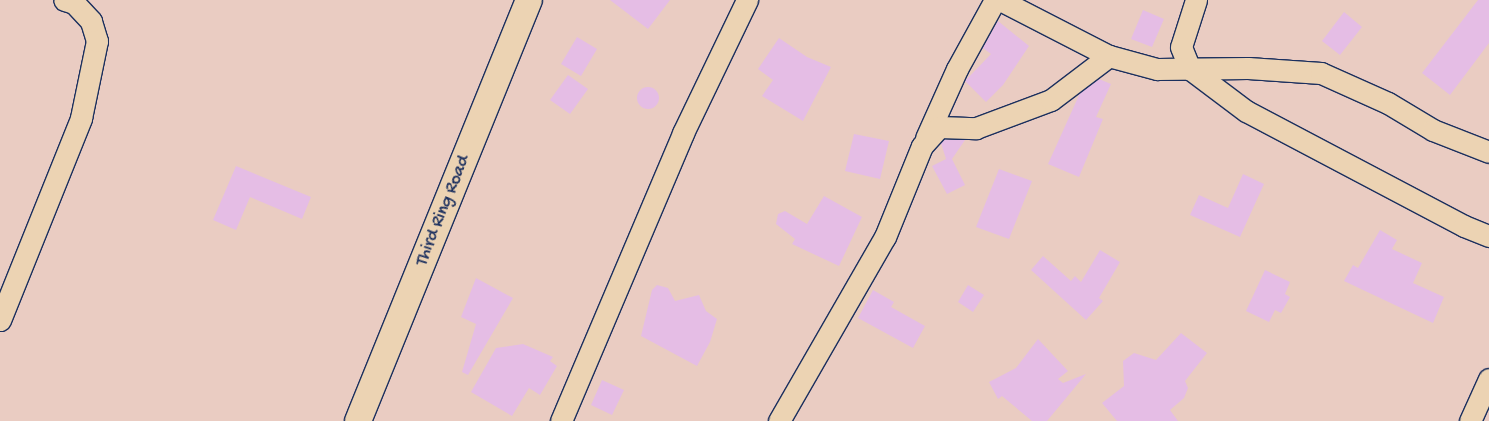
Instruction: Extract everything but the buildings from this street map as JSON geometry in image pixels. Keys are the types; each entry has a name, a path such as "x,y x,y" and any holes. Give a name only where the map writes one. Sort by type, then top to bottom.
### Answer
{"street":[{"path":"0,320 81,118 97,41 91,21 74,3 64,0"},
{"name":"Third Ring Road","path":"358,421 530,0"},
{"path":"561,421 683,133 747,0"},
{"path":"779,421 885,237 922,146 957,69 995,0"},
{"path":"1000,0 1109,56 1157,69 1248,68 1321,73 1388,103 1433,130 1489,152"},
{"path":"1196,0 1181,47 1190,69 1246,111 1464,226 1489,236"},
{"path":"922,146 939,127 976,128 1051,100 1109,56"},
{"path":"1470,421 1489,379"}]}
